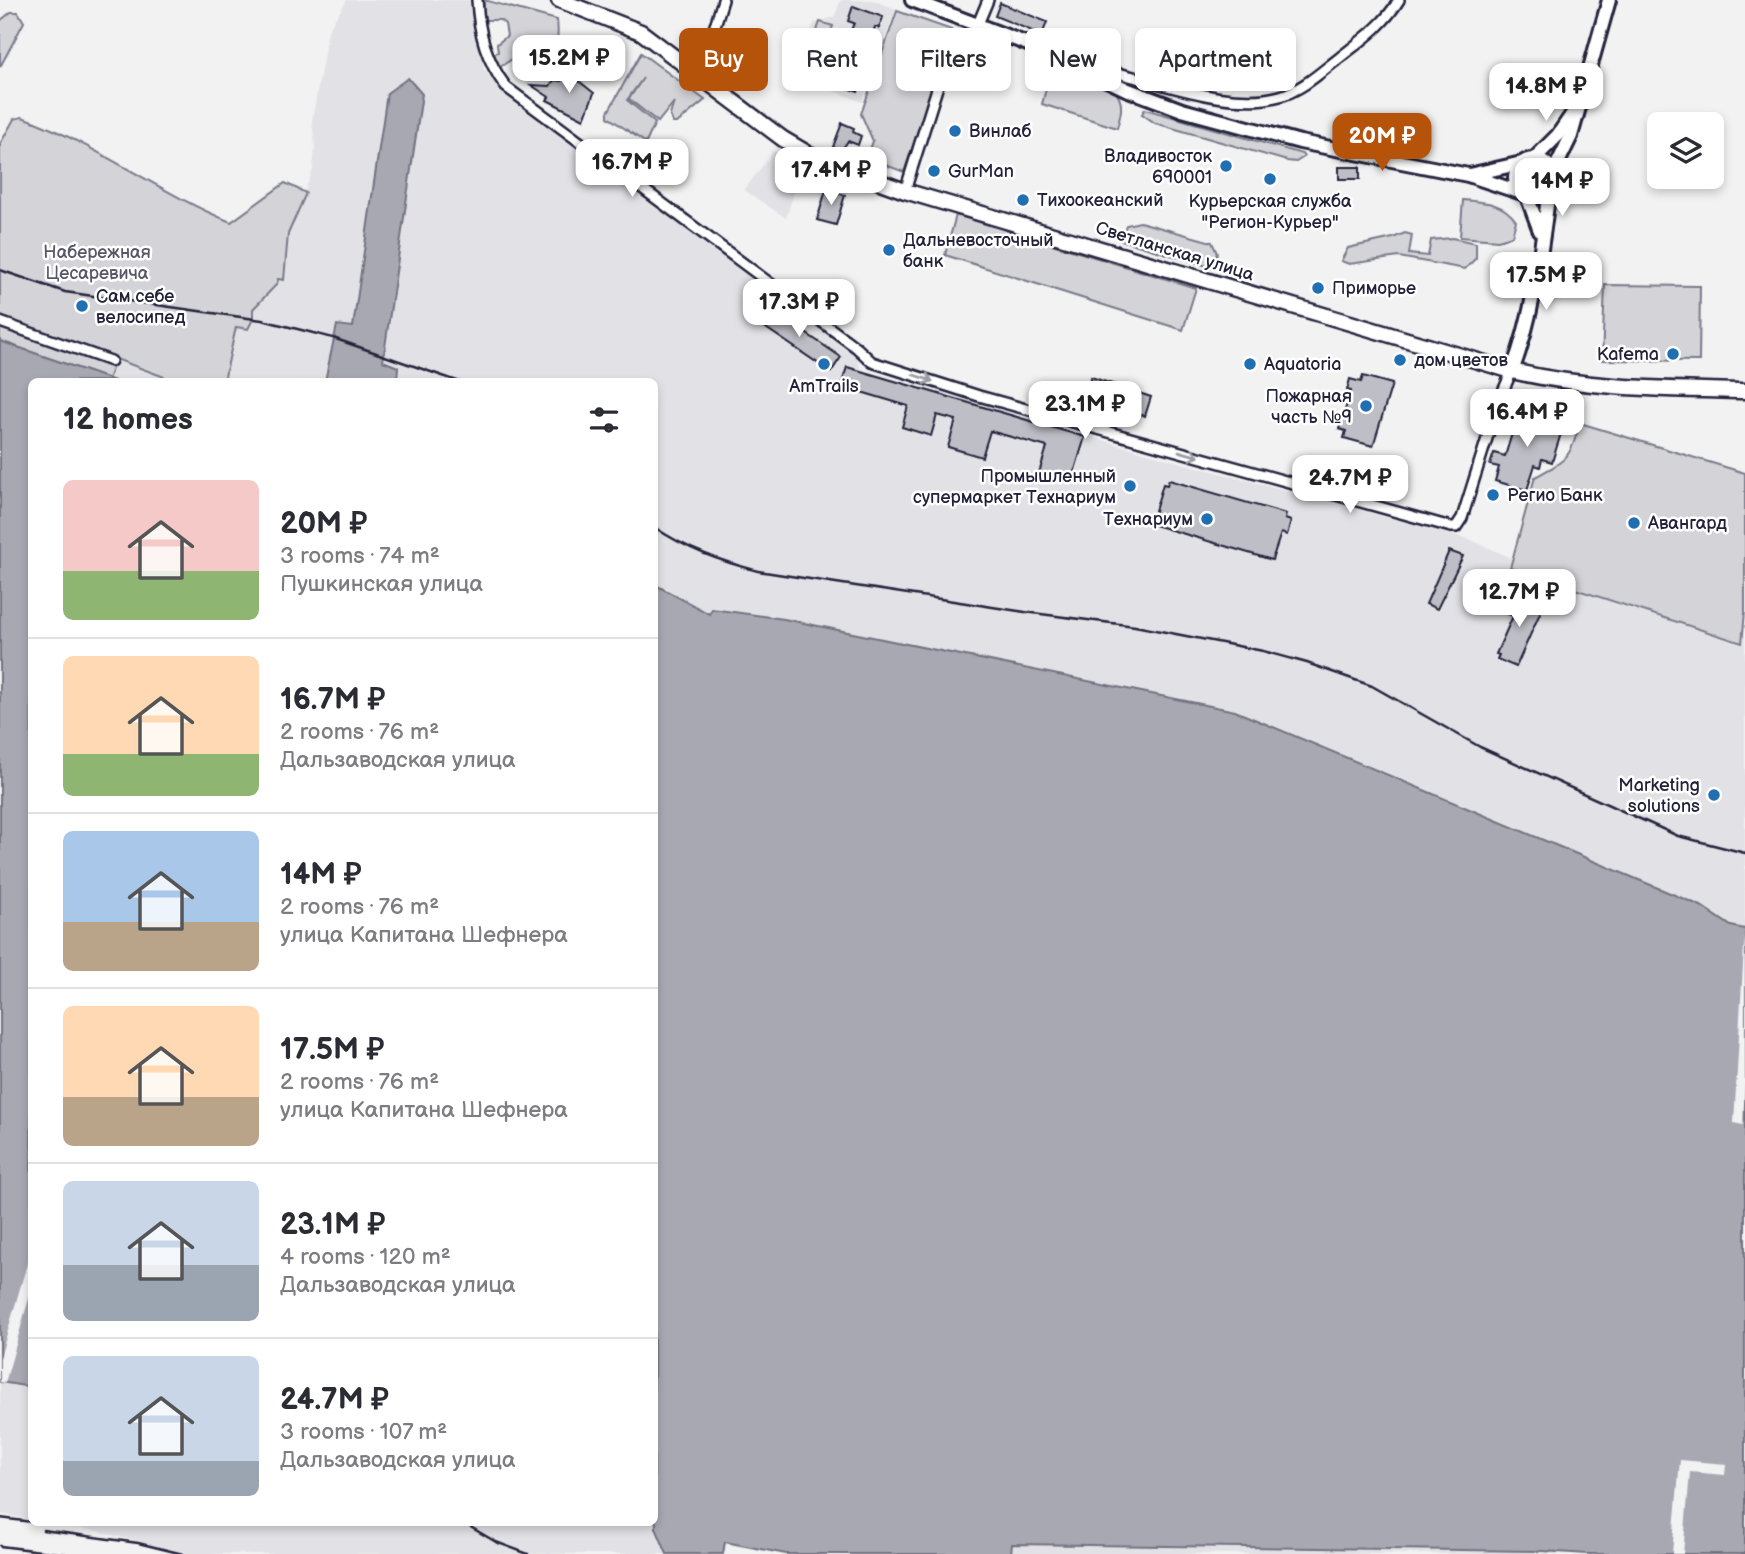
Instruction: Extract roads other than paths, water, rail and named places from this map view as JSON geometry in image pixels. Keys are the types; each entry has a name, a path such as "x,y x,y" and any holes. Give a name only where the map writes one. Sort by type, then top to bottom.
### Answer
{"main road":[{"name":"Светланская улица","path":"559,0 641,32 783,139 817,159 905,191 1512,371 1555,381 1604,387 1745,391"},
{"path":"912,0 1025,43"},
{"path":"1512,371 1522,346 1553,173 1570,139 1609,0"},
{"path":"1121,85 1182,110 1241,128 1468,175 1525,195 1539,197 1549,190"},
{"path":"1542,241 1539,220 1515,178 1528,161 1558,135 1580,104"},
{"path":"1468,175 1528,161 1542,161 1553,173"}],"street":[{"path":"477,0 485,51 491,67 506,88 872,362 978,396 1378,508 1456,527 1462,518 1499,400 1512,371"},
{"path":"714,28 723,0"},
{"path":"978,24 988,0"},
{"path":"1121,73 1205,94 1259,100 1281,96 1311,80 1376,31 1399,0"},
{"path":"905,191 936,91"},
{"path":"0,322 111,361"}],"railway":[{"path":"0,270 65,292 262,320 333,338 448,378"},
{"path":"658,530 704,554 758,571 1135,626 1263,651 1307,663 1372,686 1480,747 1678,836 1745,853"},
{"path":"0,1518 28,1522"},
{"path":"469,1526 496,1542 528,1554"},
{"path":"43,1530 138,1543 183,1554"},
{"path":"0,1546 65,1554"}],"place":[{"name":"Винлаб","path":"955,131"},
{"name":"Владивосток 690001","path":"1226,166"},
{"name":"GurMan","path":"934,171"},
{"name":"Курьерская служба \"Регион-Курьер\"","path":"1270,179"},
{"name":"Тихоокеанский","path":"1023,200"},
{"name":"Дальневосточный банк","path":"889,250"},
{"name":"Приморье","path":"1318,288"},
{"name":"Сам себе велосипед","path":"82,306"},
{"name":"Kafema","path":"1673,354"},
{"name":"дом цветов","path":"1400,360"},
{"name":"AmTrails","path":"824,364"},
{"name":"Aquatoria","path":"1250,364"},
{"name":"Пожарная часть №9","path":"1366,406"},
{"name":"Промышленный супермаркет Технариум","path":"1130,486"},
{"name":"Регио Банк","path":"1493,495"},
{"name":"Технариум","path":"1207,519"},
{"name":"Авангард","path":"1634,523"},
{"name":"Marketing solutions","path":"1714,795"}],"park label":[{"name":"Набережная Цесаревича","path":"97,262"}]}
